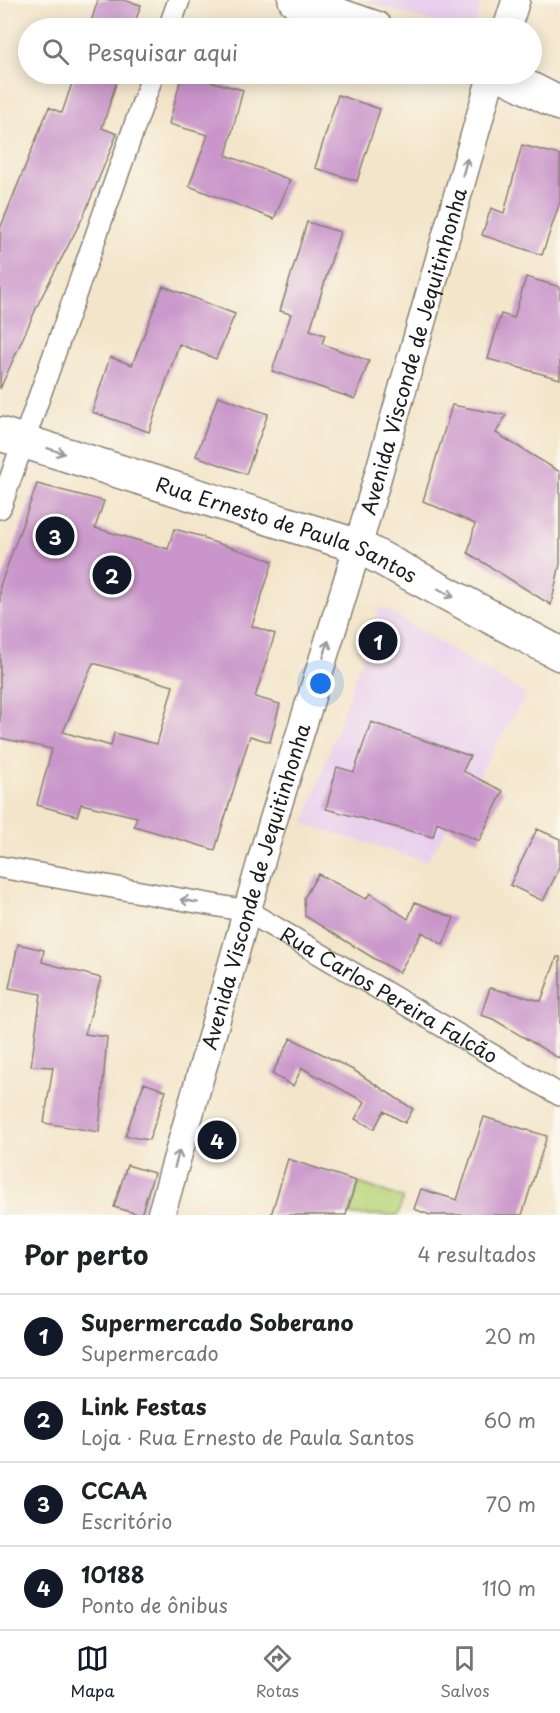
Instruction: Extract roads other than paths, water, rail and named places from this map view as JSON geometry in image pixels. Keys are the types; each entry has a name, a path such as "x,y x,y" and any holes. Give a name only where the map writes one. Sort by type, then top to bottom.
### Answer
{"main road":[{"path":"295,0 347,18"},
{"path":"521,84 560,104"},
{"name":"Rua Ernesto de Paula Santos","path":"12,437 358,546 560,654"}],"street":[{"path":"173,18 179,0"},
{"path":"510,18 516,0"},
{"path":"0,508 12,437 149,84"},
{"name":"Avenida Visconde de Jequitinhonha","path":"161,1215 247,911 358,546 489,84"},
{"name":"Rua Carlos Pereira Falcão","path":"0,867 247,911 560,1095"}],"place":[{"name":"CCAA","path":"55,536"},
{"name":"Link Festas","path":"112,575"},
{"name":"Supermercado Soberano","path":"378,641"},
{"name":"10188","path":"217,1140"}]}
